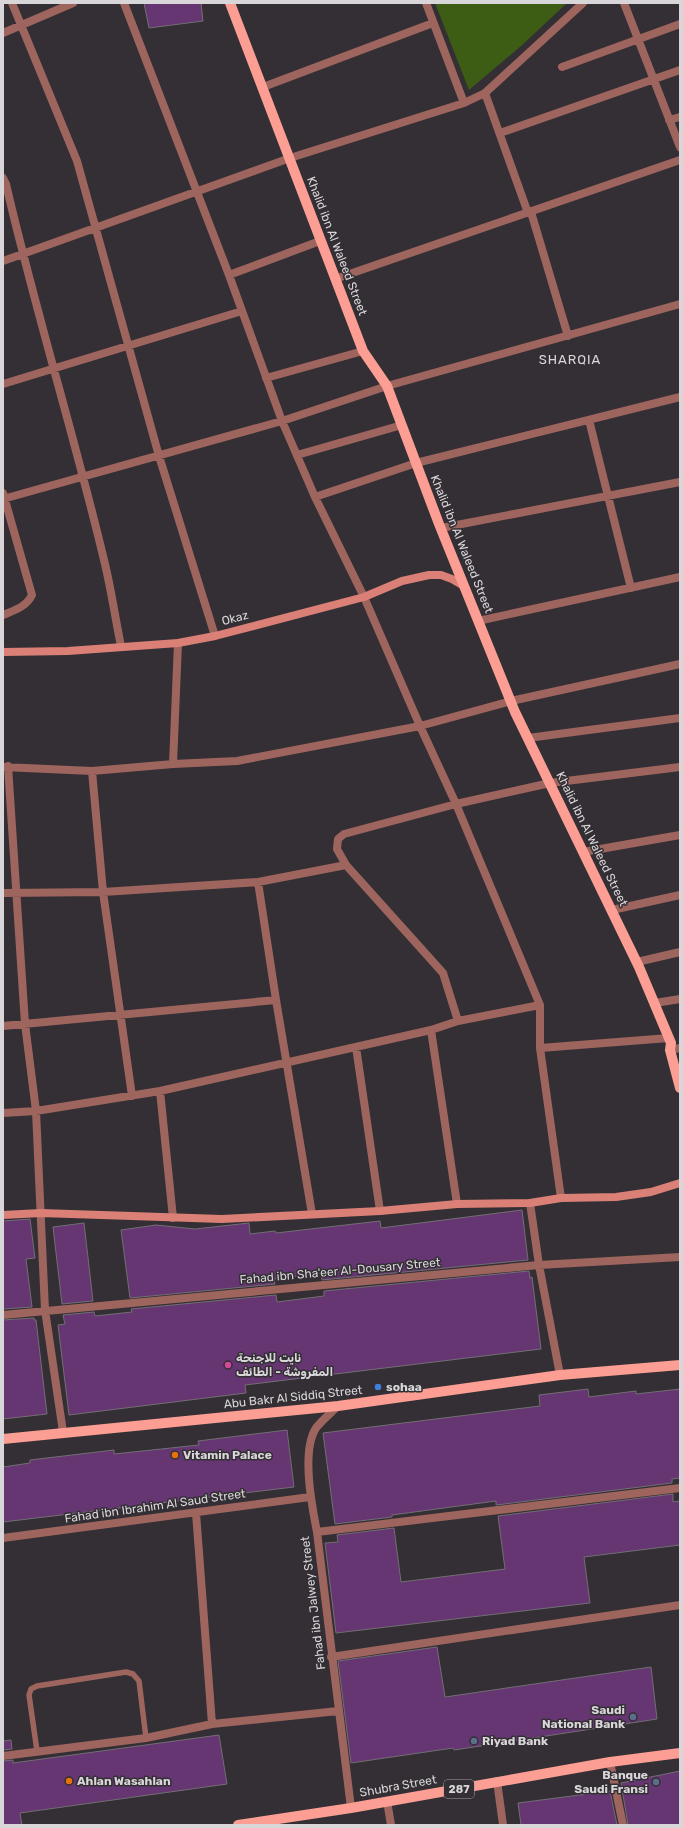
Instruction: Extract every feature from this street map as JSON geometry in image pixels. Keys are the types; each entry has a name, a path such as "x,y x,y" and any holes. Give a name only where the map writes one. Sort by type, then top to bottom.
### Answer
{"main road":[{"name":"Khalid ibn Al Waleed Street","path":"230,3 335,279 364,351 387,386 441,528 511,701 637,962 671,1043 675,1049 680,1088"},
{"name":"Abu Bakr Al Siddiq Street","path":"3,1439 338,1406 560,1375 680,1365"},
{"name":"Shubra Street","path":"238,1825 266,1823 497,1781 610,1762 680,1753"}],"street":[{"path":"12,3 77,161 159,456 216,636"},
{"path":"3,33 73,3"},
{"path":"124,3 229,275 282,421 315,497 364,597 420,726 456,804 540,1006 540,1048 561,1198"},
{"path":"426,3 464,103"},
{"path":"3,261 290,158 464,103 485,93 583,3"},
{"path":"624,3 680,147"},
{"path":"263,87 433,23"},
{"path":"562,67 680,24"},
{"path":"500,133 680,70"},
{"path":"485,93 529,212 568,336"},
{"path":"669,120 680,117"},
{"path":"335,279 680,160"},
{"path":"3,178 6,184 22,254 55,369 105,561 120,646"},
{"path":"229,275 320,241"},
{"path":"3,615 28,602 32,595 4,497 84,478 282,421 387,386 680,304"},
{"path":"3,384 242,311"},
{"path":"266,378 364,351"},
{"path":"315,497 416,463 680,397"},
{"path":"589,420 631,588"},
{"path":"297,456 402,425"},
{"path":"441,528 680,482"},
{"name":"Okaz","path":"3,652 68,651 120,646 178,643 216,636 364,597 402,581 429,575 447,577 464,586"},
{"path":"478,621 680,577"},
{"path":"173,764 178,643"},
{"path":"63,1432 45,1310 36,1112 25,1024 6,766 92,771 173,764 237,761 420,726 511,701 680,664"},
{"path":"528,738 680,718"},
{"path":"458,1021 443,973 346,865 337,849 338,839 344,834 456,804 550,783 680,767"},
{"path":"92,771 103,892 132,1096"},
{"path":"583,852 680,835"},
{"path":"3,894 103,892 258,882 346,865"},
{"path":"258,882 286,1063 312,1214"},
{"path":"612,910 680,896"},
{"path":"637,962 680,952"},
{"path":"655,1003 680,999"},
{"path":"3,1026 276,1000"},
{"path":"3,1113 36,1112 160,1091 431,1030 458,1021 540,1006"},
{"path":"431,1030 456,1204"},
{"path":"540,1048 669,1038"},
{"path":"356,1047 380,1211"},
{"path":"160,1091 173,1218"},
{"path":"3,1215 41,1212 222,1220 380,1211 456,1204 530,1202 561,1198 616,1197 651,1192 680,1183"},
{"path":"530,1202 539,1265 560,1375"},
{"name":"Fahad ibn Sha'eer Al-Dousary Street","path":"3,1315 539,1265 680,1257"},
{"name":"Fahad ibn Jalwey Street","path":"338,1406 316,1428 309,1448 310,1497 317,1532 331,1657 351,1808"},
{"path":"317,1532 680,1488"},
{"name":"Fahad ibn Ibrahim Al Saud Street","path":"3,1538 310,1497"},
{"path":"196,1513 212,1724"},
{"path":"331,1657 680,1605"},
{"path":"3,1756 146,1738 212,1724 338,1711"},
{"path":"610,1762 623,1825"},
{"path":"497,1781 503,1825"},
{"path":"386,1801 391,1825"}],"lane":[{"path":"37,1751 29,1695 31,1689 37,1686 126,1672 133,1674 139,1681 146,1738"}],"green space":[{"path":"435,3 567,3 521,46 469,90"}],"building":[{"path":"144,3 201,3 203,21 149,28"},
{"path":"522,1210 528,1260 322,1280 321,1273 274,1279 275,1284 130,1298 121,1230 156,1225 195,1229 249,1223 250,1234 275,1231 276,1233 380,1221 381,1228"},
{"path":"30,1219 35,1258 26,1259 32,1307 3,1309 3,1221"},
{"path":"84,1223 93,1301 62,1304 53,1227"},
{"path":"529,1271 530,1278 532,1277 541,1349 245,1385 246,1393 69,1415 58,1325 65,1324 63,1315 94,1312 95,1316 132,1312 131,1309 276,1295 277,1302 324,1296 324,1291"},
{"path":"34,1318 34,1320 36,1320 47,1414 3,1419 3,1320"},
{"path":"588,1389 589,1397 636,1391 636,1394 680,1389 680,1478 672,1479 672,1483 496,1505 496,1501 335,1524 323,1433 540,1406 539,1395"},
{"path":"287,1430 294,1487 3,1522 3,1467 30,1463 30,1460 114,1450 114,1454 199,1445 198,1441"},
{"path":"673,1494 673,1502 680,1501 680,1545 584,1557 590,1603 336,1633 325,1543 338,1542 337,1535 394,1528 401,1582 505,1569 498,1516"},
{"path":"437,1647 445,1697 651,1667 657,1719 454,1750 453,1748 351,1763 338,1661"},
{"path":"219,1735 227,1784 20,1813 22,1825 3,1825 3,1761 13,1760 13,1763"},
{"path":"11,1740 12,1749 3,1750 3,1741"},
{"path":"680,1771 680,1825 628,1825 621,1783"},
{"path":"610,1791 617,1825 521,1825 518,1803"}],"place":[{"name":"نايت للاجنحة المفروشة - الطائف","path":"228,1365"},
{"name":"sohaa","path":"378,1387"},
{"name":"Vitamin Palace","path":"175,1455"},
{"name":"Saudi National Bank","path":"633,1717"},
{"name":"Riyad Bank","path":"474,1741"},
{"name":"Ahlan Wasahlan","path":"69,1781"},
{"name":"Banque Saudi Fransi","path":"656,1782"}],"district":[{"name":"SHARQIA","path":"570,359"}]}
